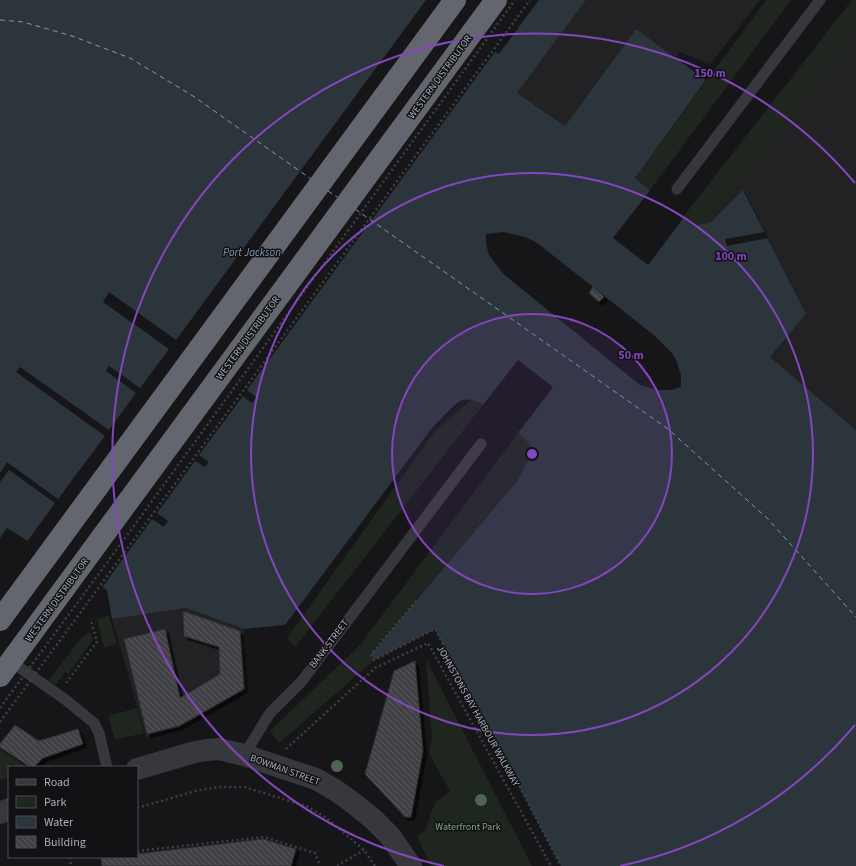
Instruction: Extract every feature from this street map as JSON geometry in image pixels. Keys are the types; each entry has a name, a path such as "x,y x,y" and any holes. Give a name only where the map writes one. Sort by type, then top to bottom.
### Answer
{"highway":[{"path":"0,620 455,0"},
{"name":"WESTERN DISTRIBUTOR","path":"8,670 496,0"}],"street":[{"path":"138,770 207,750 220,749 244,755"},
{"name":"BOWMAN STREET","path":"244,755 316,779 335,790 373,819 390,836 411,866"}],"lane":[{"path":"677,189 820,0"},
{"name":"BANK STREET","path":"244,755 270,713 302,681 481,444"},
{"path":"8,670 58,694 94,723 99,733 107,766"}],"path":[{"path":"0,708 515,0"},
{"path":"0,722 530,0"},
{"path":"416,601 371,654 374,660 435,629 500,754 502,754 561,866"},
{"path":"58,694 97,642 91,621"},
{"name":"JOHNSTONS BAY HARBOUR WALKWAY","path":"274,765 281,754 375,668 428,643 551,866"},
{"path":"138,808 199,790 219,787 244,787 306,806 325,817 364,850 375,866"},
{"path":"138,851 264,837 315,853 320,866"},
{"path":"337,866 364,850"}],"shaded area":[{"path":"586,0 760,0 710,65 680,52 676,58 636,29 565,126 517,93"},
{"path":"856,34 856,430 770,357 806,314 744,190 711,222"},
{"path":"186,608 244,629 247,689 182,727 146,737 112,619"}],"green space":[{"path":"766,0 791,0 650,190 635,178"},
{"path":"852,0 856,0 856,34 711,222 693,226 683,217"},
{"path":"471,400 479,402 483,405 295,647 287,638 435,431"},
{"path":"519,432 528,441 531,451 517,481 371,653 374,660 279,743 270,731 360,645"},
{"path":"109,616 117,644 104,647 97,619"},
{"path":"90,632 93,640 68,674 65,672 56,685 49,680 82,637"},
{"name":"Waterfront Park","path":"426,659 532,866 431,866 417,837 426,829 436,802 450,791 429,754 432,737"},
{"path":"137,708 144,733 115,740 108,716"},
{"path":"0,747 28,766 8,766 8,777 0,780"}],"water":[{"name":"Port Jackson","path":"0,0 586,0 517,93 565,126 636,29 706,80 635,178 693,226 711,222 743,190 806,314 770,357 856,430 856,866 561,866 502,754 500,754 435,629 374,660 371,654 517,481 528,460 531,451 529,443 508,423 478,402 467,399 460,401 432,428 285,625 244,629 186,608 112,619 107,590 7,528 0,538"}],"pier":[{"path":"426,0 539,0 499,54 495,52 247,390 256,397 252,403 243,396 199,455 209,462 205,467 195,461 157,513 168,521 164,527 152,519 101,589 26,543 55,503 9,470 0,482 0,473 7,462 58,499 105,436 16,372 20,367 109,430 136,393 106,371 109,366 140,388 169,349 103,302 109,292 176,340"},
{"path":"651,189 685,216 648,265 613,238"},
{"path":"504,232 525,237 536,242 655,336 672,353 677,362 681,375 681,387 671,390 657,390 640,385 506,276 489,255 486,244 486,234"},
{"path":"765,232 768,238 727,246 725,239"},
{"path":"518,360 553,387 519,432 483,405"}],"building":[{"path":"593,287 604,297 599,302 589,293"},
{"path":"183,611 240,631 244,689 179,726 147,734 124,639 165,629 180,698 220,674 219,647 184,636"},
{"path":"415,661 423,751 411,817 405,817 365,774 394,671"},
{"path":"15,725 39,741 78,729 83,744 43,758 35,766 28,766 0,747 0,744"},
{"path":"263,839 296,849 291,866 102,866 101,858 138,858 138,854"}],"ferry route":[{"path":"0,20 23,22 72,36 130,58 193,96 311,179"},
{"path":"328,191 337,197"},
{"path":"355,209 668,429 767,518 856,617"}]}
